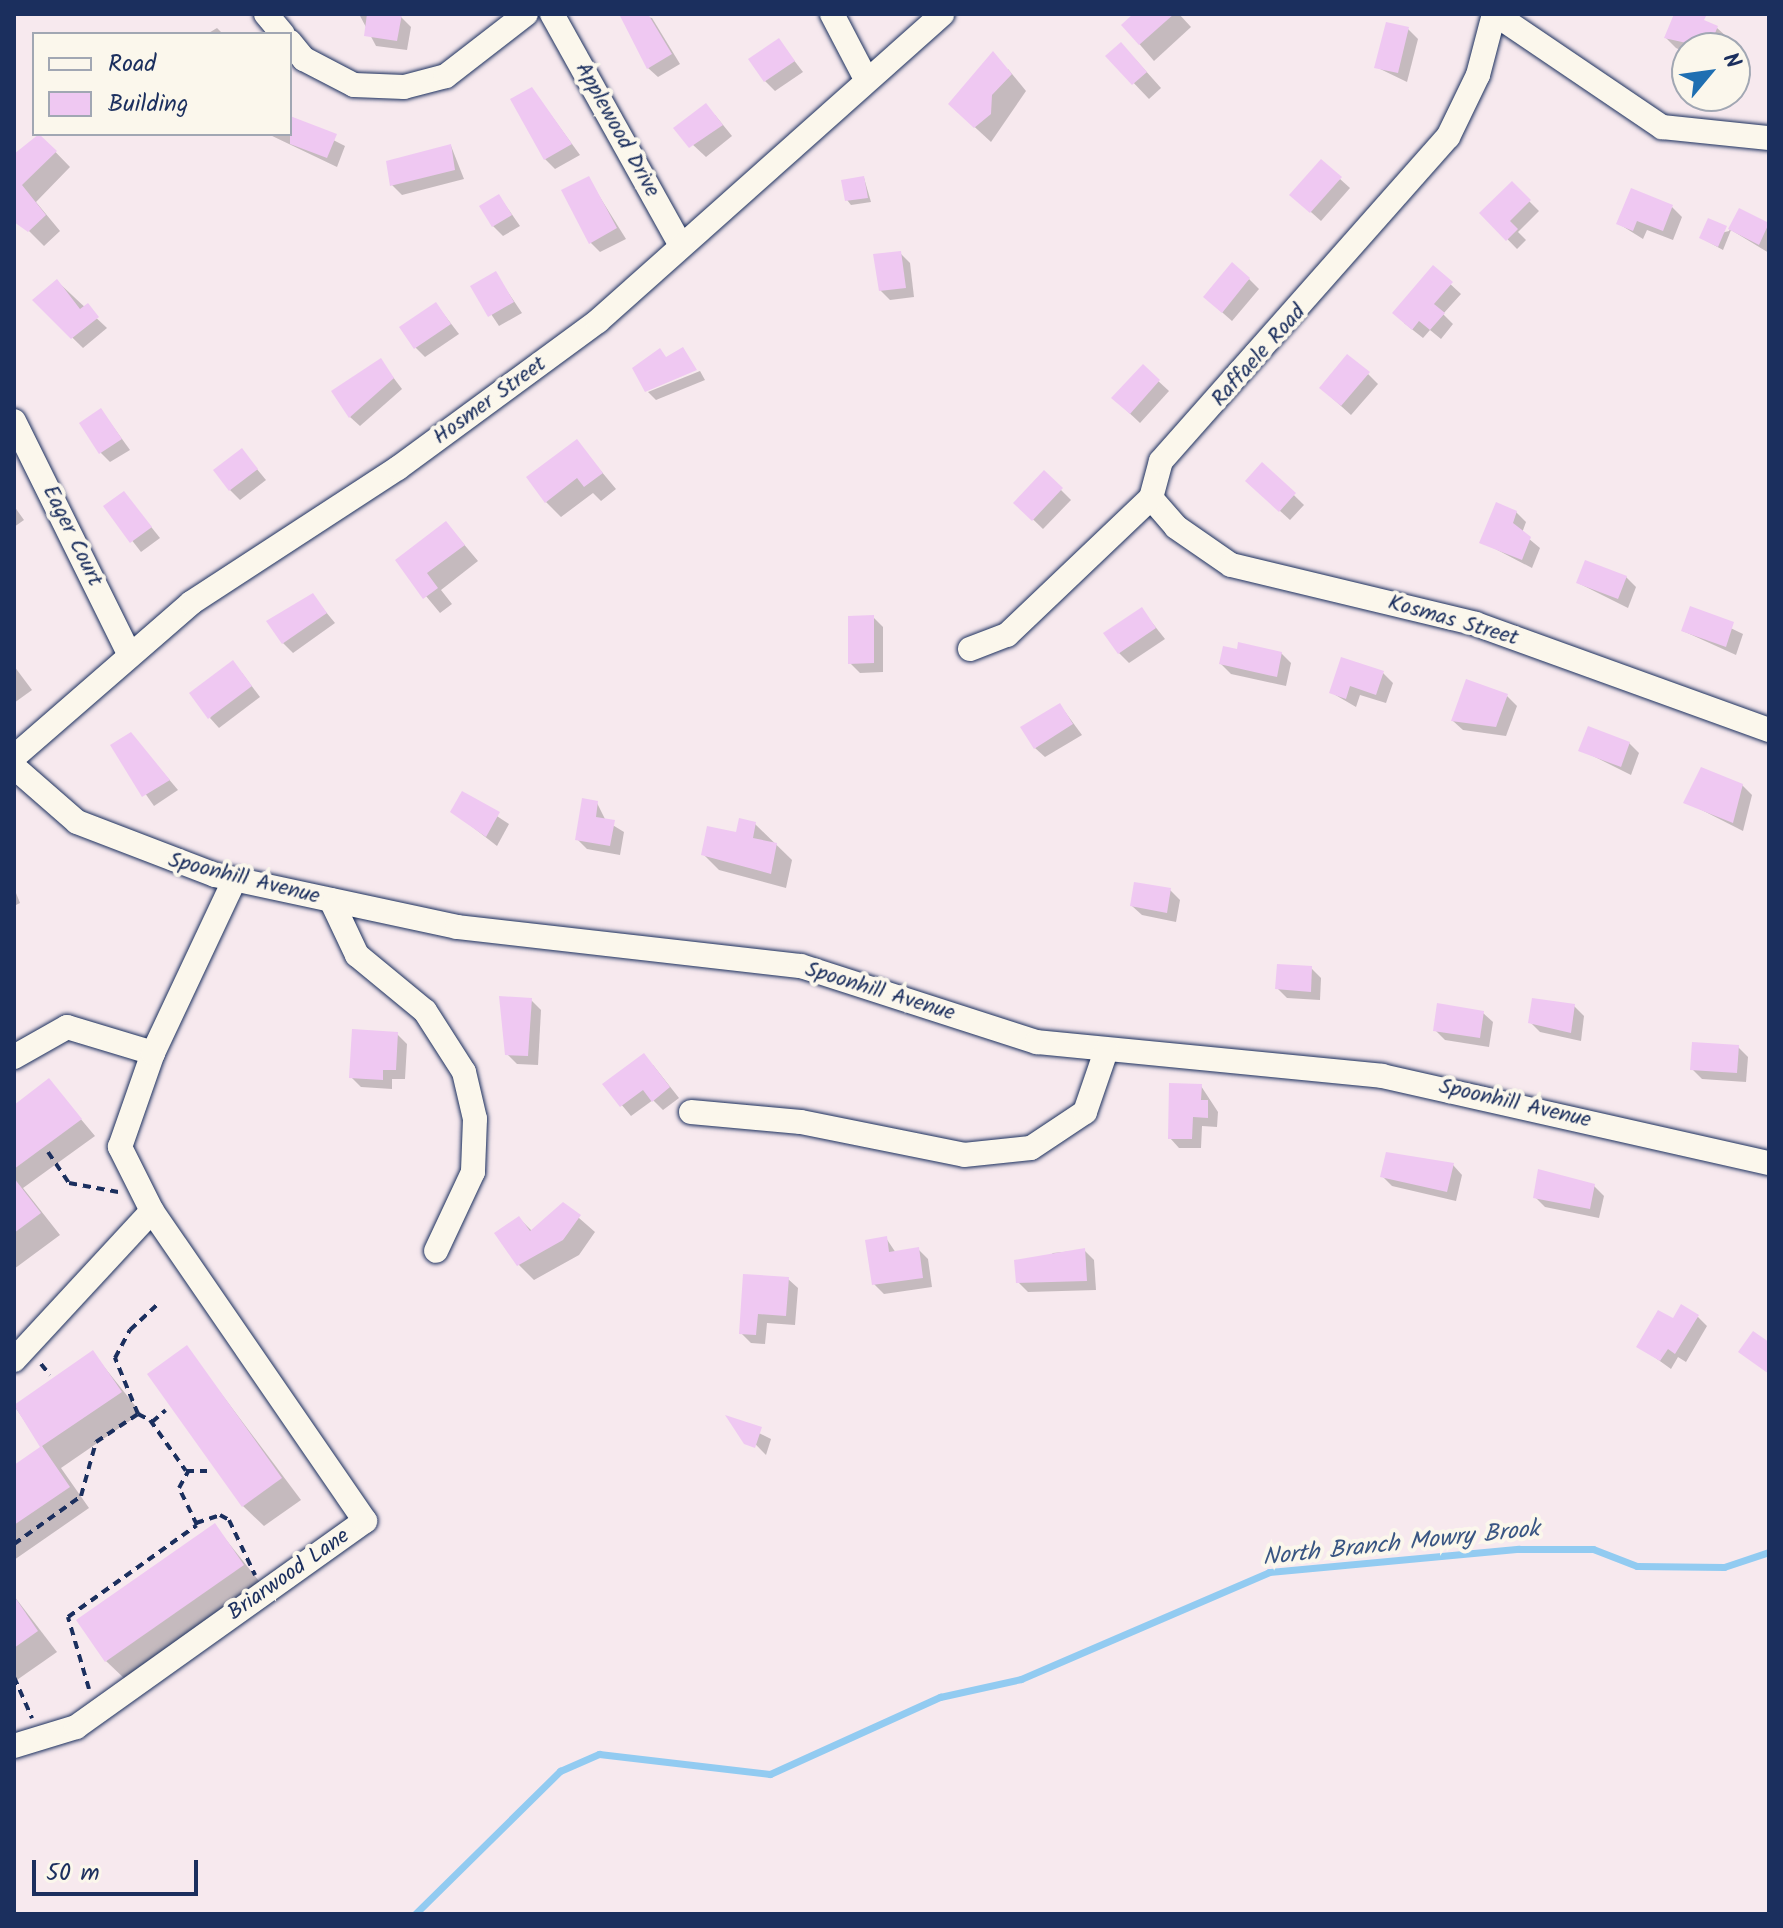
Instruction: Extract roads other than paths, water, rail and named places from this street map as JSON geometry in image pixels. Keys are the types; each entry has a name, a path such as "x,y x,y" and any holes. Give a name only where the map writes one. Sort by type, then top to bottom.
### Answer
{"street":[{"path":"266,14 281,32"},
{"path":"292,44 304,59 354,85 404,87 446,76 526,14"},
{"name":"Applewood Drive","path":"552,14 681,246"},
{"path":"832,14 866,79"},
{"name":"Hosmer Street","path":"14,757 128,652 469,417 598,321 942,14"},
{"path":"1494,14 1662,127 1769,138"},
{"name":"Raffaele Road","path":"1151,498 1161,461 1448,137 1478,75 1494,14"},
{"name":"Eager Court","path":"14,421 128,652"},
{"path":"970,649 1007,635 1151,498"},
{"name":"Kosmas Street","path":"1151,498 1176,527 1231,565 1476,624 1769,730"},
{"name":"Spoonhill Avenue","path":"14,767 77,822 121,844 235,879 506,934 801,966 1037,1042 1394,1078 1769,1163"},
{"name":"Briarwood Lane","path":"14,1746 76,1727 365,1521 152,1211 120,1147 153,1053 235,879"},
{"path":"331,900 357,955 425,1011 464,1072 475,1119 473,1172 436,1251"},
{"path":"14,1057 67,1027 153,1053"},
{"path":"691,1112 801,1122 964,1155 1031,1148 1085,1112 1106,1051"},
{"path":"14,1360 152,1211"}],"waterway":[{"name":"North Branch Mowry Brook","path":"415,1914 560,1771 599,1754 770,1774 940,1697 1021,1679 1269,1572 1519,1549 1593,1549 1637,1566 1724,1567 1769,1552"}]}
